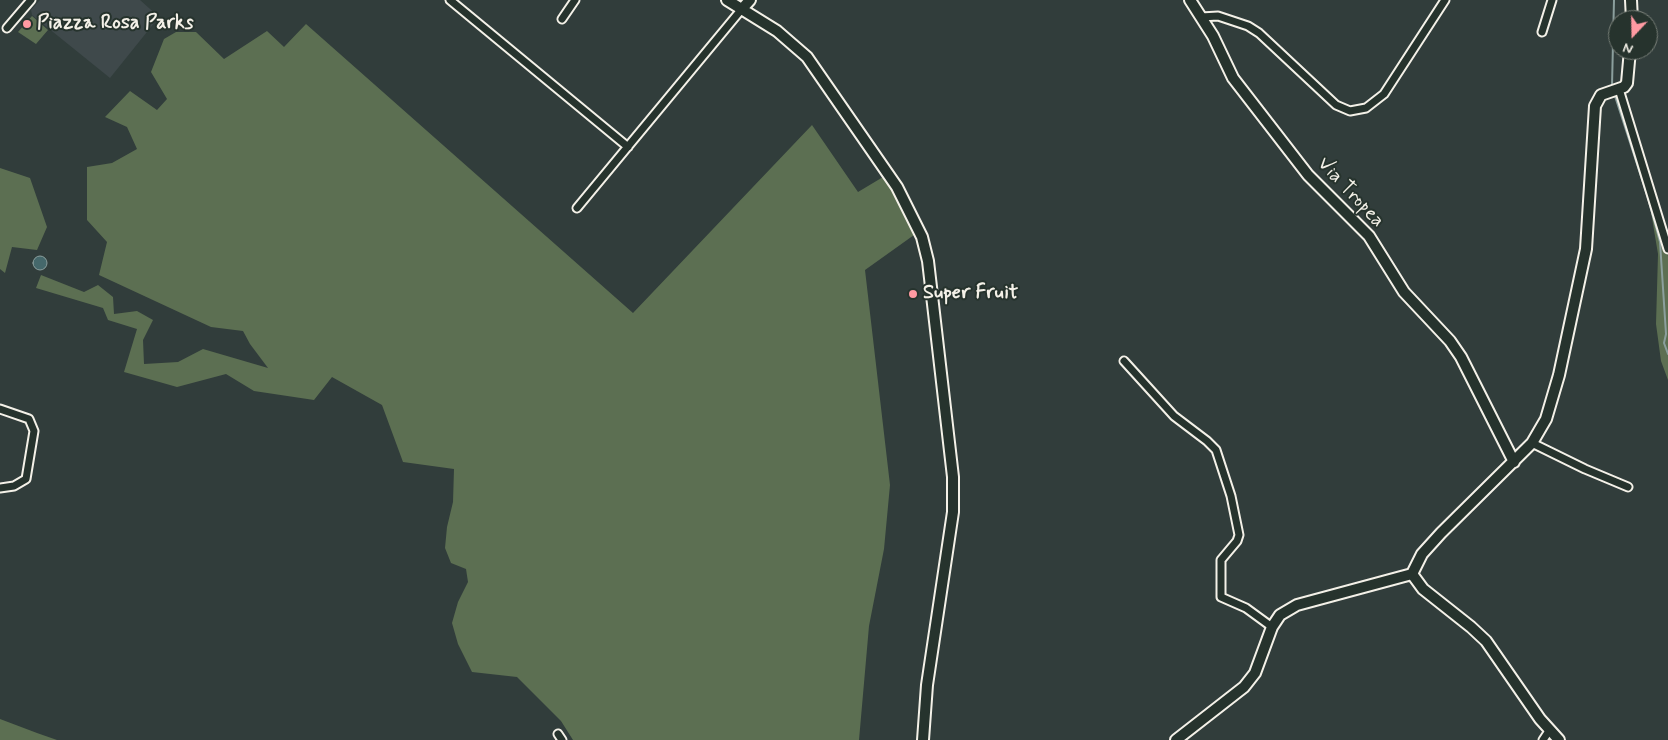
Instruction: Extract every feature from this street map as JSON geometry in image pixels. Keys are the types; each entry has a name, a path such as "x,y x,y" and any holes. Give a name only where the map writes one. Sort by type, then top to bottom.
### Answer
{"street":[{"path":"7,28 31,0"},
{"path":"450,0 628,147"},
{"path":"562,18 575,0"},
{"path":"728,0 741,10 777,31 807,57 897,187 922,237 928,261 953,477 953,512 927,685 923,740"},
{"path":"577,208 750,0"},
{"name":"Via Tropea","path":"1190,0 1214,36 1232,78 1308,175 1369,236 1404,292 1450,341 1461,357 1514,462"},
{"path":"1201,17 1218,16 1248,26 1336,105 1350,111 1366,108 1384,94 1445,0"},
{"path":"1542,32 1552,0"},
{"path":"1176,740 1244,686 1255,673 1272,627 1280,615 1297,606 1412,574 1422,554 1441,533 1532,443 1551,405 1584,259 1594,113 1597,100 1600,95 1627,83 1629,60"},
{"path":"1614,90 1668,249"},
{"path":"1124,361 1174,416 1216,450 1231,496 1239,535 1237,541 1222,560 1221,597 1246,608 1272,627"},
{"path":"0,409 29,420 34,431 26,479 14,486 0,488"},
{"path":"1532,443 1584,469 1628,486"},
{"path":"1412,574 1423,589 1486,641 1549,731 1560,740"},
{"path":"1543,740 1549,731"}],"shaded area":[{"path":"40,0 140,0 159,17 110,78 32,15 31,10"}],"green space":[{"path":"32,16 48,30 36,44 18,32"},
{"path":"306,24 633,313 812,125 858,192 883,177 909,216 914,235 865,270 890,485 884,549 869,626 859,740 573,740 561,721 517,677 472,672 458,644 452,623 458,602 468,582 466,569 451,563 445,548 447,527 453,502 454,469 403,462 382,405 332,377 314,400 254,391 226,374 177,387 124,372 137,329 108,320 103,308 36,288 41,275 84,292 98,285 113,297 114,314 137,311 153,320 143,340 144,364 178,362 203,349 268,368 243,331 211,327 99,275 107,242 87,220 87,167 112,163 137,149 127,127 105,117 130,91 157,110 167,99 151,72 164,39 176,32 196,32 224,59 267,31 284,47"},
{"path":"0,168 30,178 47,227 37,250 12,247 5,273 0,269"},
{"path":"1654,211 1668,256 1668,380 1661,361 1656,324 1658,254 1651,212"},
{"path":"0,719 37,733 57,740 0,740"}],"water":[{"path":"37,256 43,256 47,263 43,270 37,270 33,266 33,260"}],"waterway":[{"path":"1612,86 1614,0"},
{"path":"1614,93 1648,198 1660,242 1666,334 1664,343 1668,354"}],"place":[{"name":"Piazza Rosa Parks","path":"27,24"},
{"name":"Super Fruit","path":"913,294"}]}
